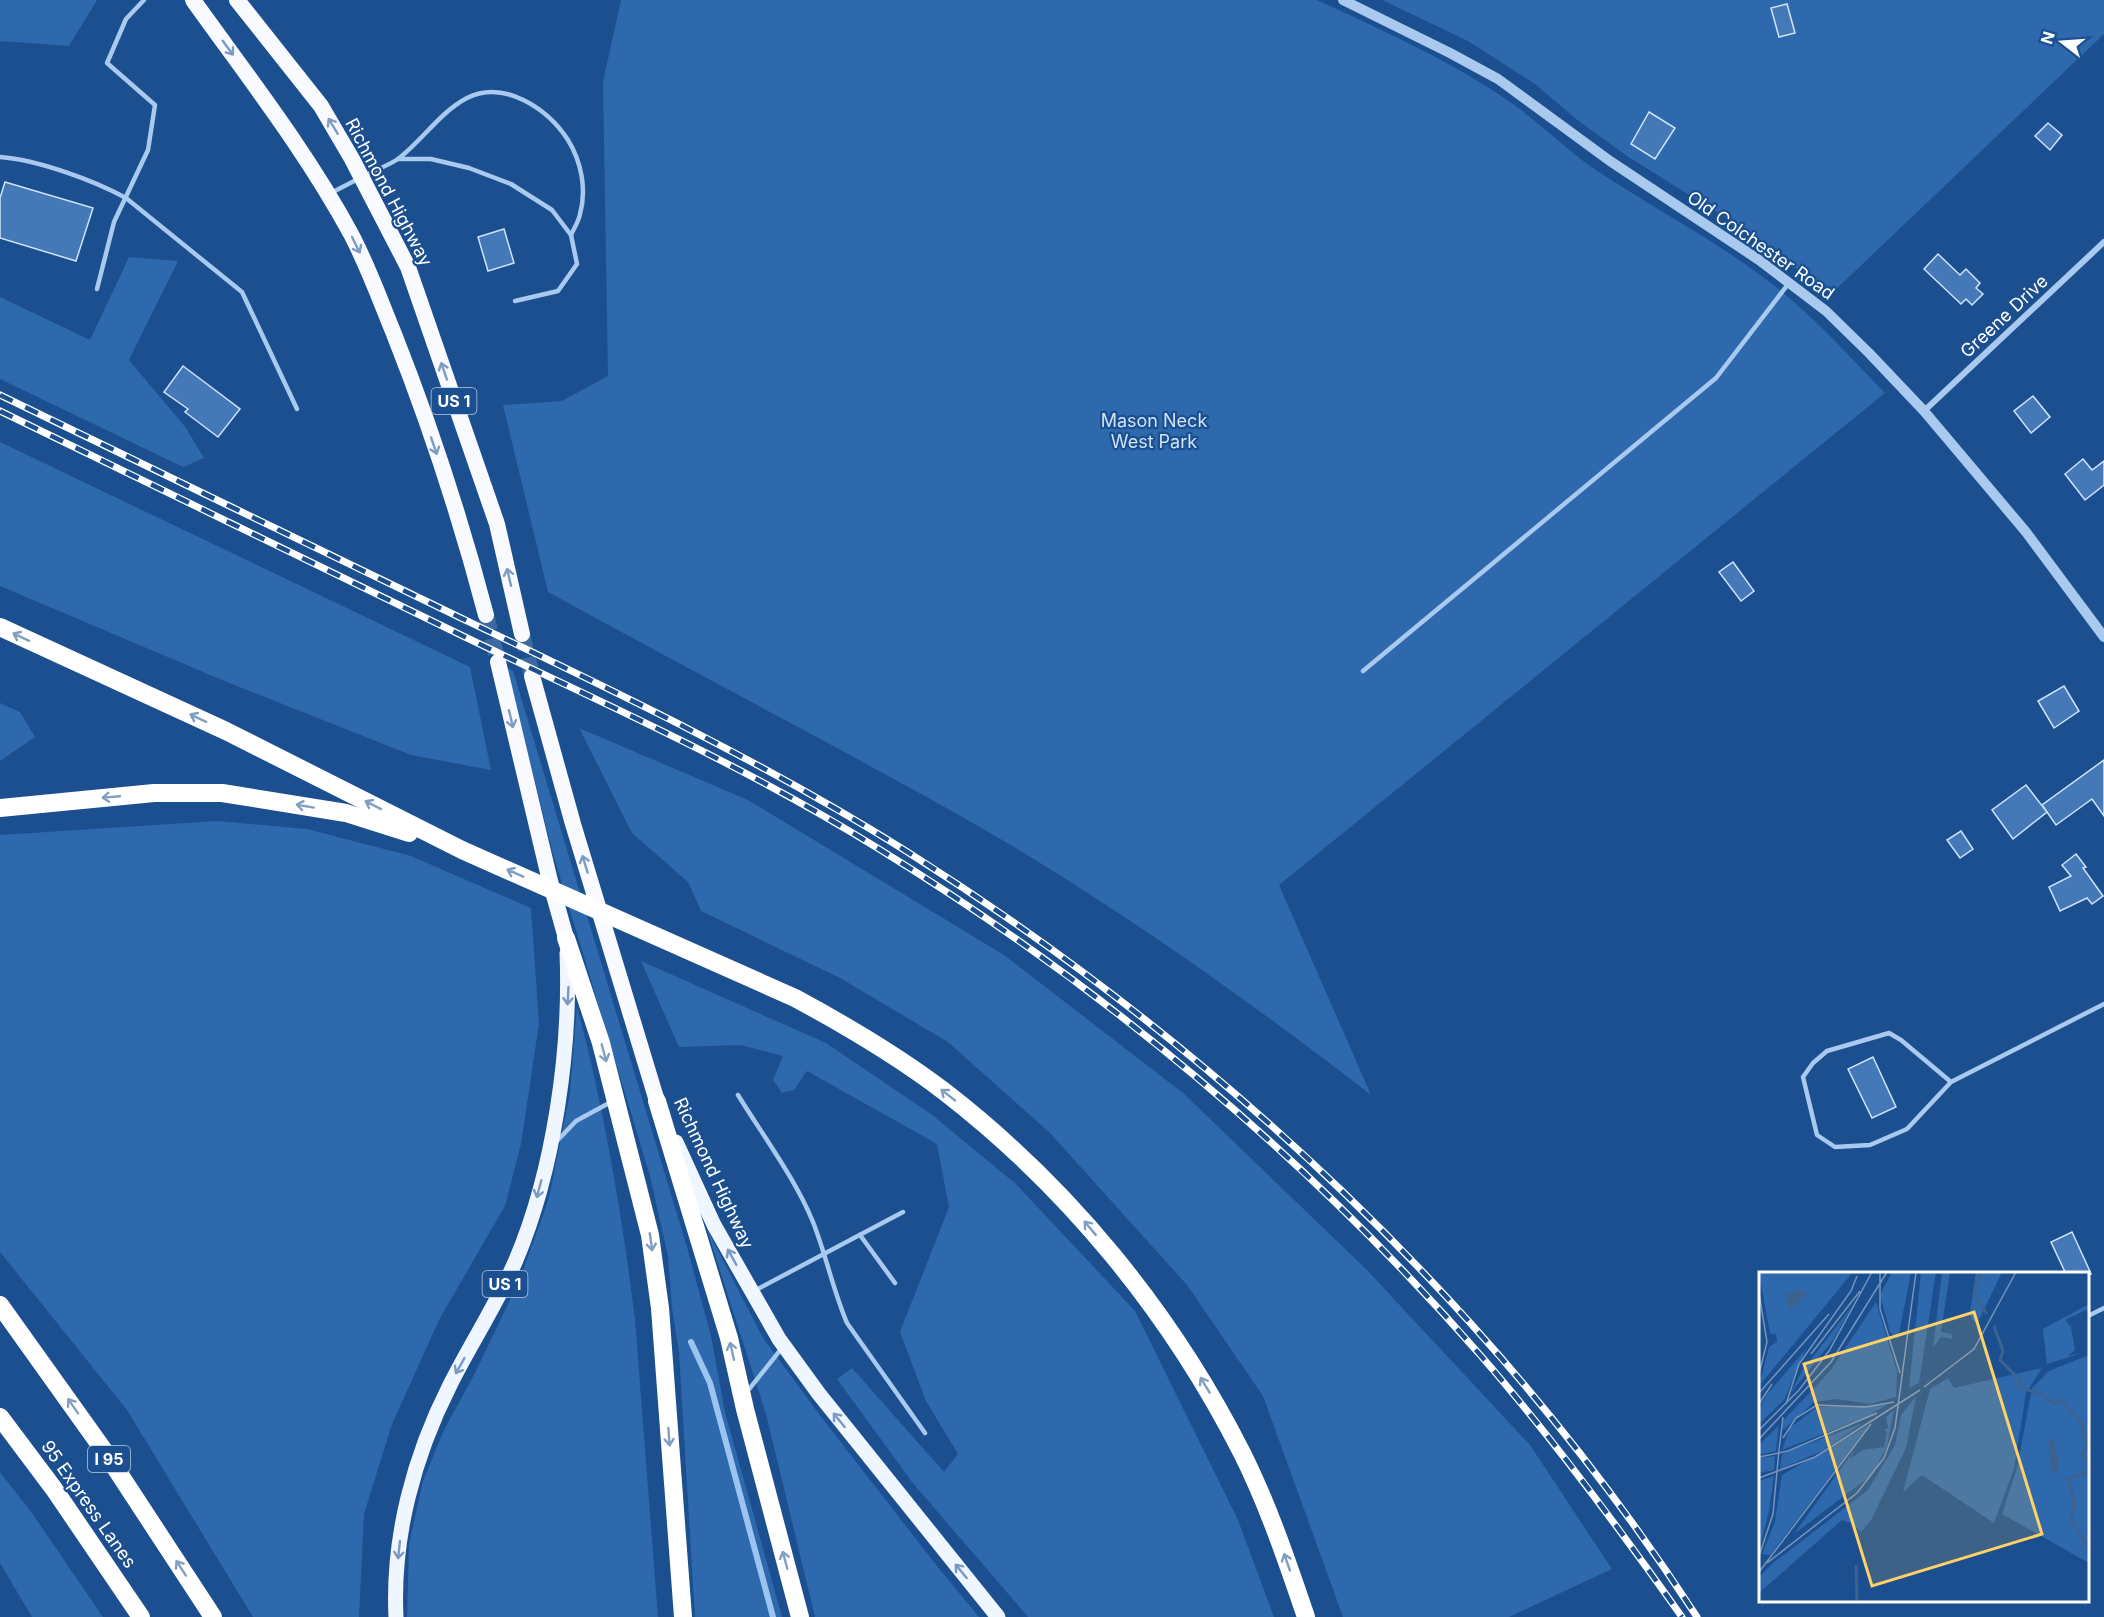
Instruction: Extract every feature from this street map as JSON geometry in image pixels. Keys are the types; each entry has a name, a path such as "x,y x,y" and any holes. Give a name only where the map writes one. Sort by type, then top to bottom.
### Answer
{"highway":[{"name":"US 1","path":"194,0 298,145 328,194 367,267 410,374 466,538 486,615"},
{"name":"Richmond Highway","path":"237,0 321,106 362,177 412,278 497,524 522,634"},
{"path":"0,627 226,731 462,850 795,998 846,1025 943,1090 986,1124 1079,1215 1155,1310 1215,1403 1260,1492 1306,1617"},
{"name":"US 1","path":"498,662 550,881 566,938"},
{"name":"Richmond Highway","path":"532,676 573,824 657,1101"},
{"path":"0,808 154,793 222,793 346,813 462,850"},
{"path":"566,938 601,1043 650,1235 660,1308 683,1617"},
{"path":"657,1101 729,1338 742,1397 800,1617"},
{"name":"I 95","path":"0,1305 105,1452 213,1617"},
{"name":"95 Express Lanes","path":"0,1417 54,1489 141,1617"}],"main road":[{"name":"US 1","path":"396,1617 396,1572 400,1536 416,1467 430,1427 517,1258 532,1216 549,1149 565,1044 568,985 566,938"},
{"name":"Richmond Highway","path":"657,1101 714,1225 784,1345 819,1394 998,1617"}],"street":[{"name":"Old Colchester Road","path":"1343,0 1498,79 1610,161 1728,239 1826,311 1924,411 2025,532 2104,637"},
{"name":"Greene Drive","path":"1924,411 2104,242"}],"lane":[{"path":"97,289 114,222 148,150 155,105 107,63 126,19 144,0"},
{"path":"328,194 398,159 466,98 484,93 504,94 524,99 546,112 573,148 581,170 582,207 571,235"},
{"path":"0,157 49,167 81,177 126,198 242,292 297,409"},
{"path":"398,159 431,159 469,168 511,184 552,210 571,235 577,264 558,291 515,301"},
{"path":"1363,671 1716,378 1789,283"},
{"path":"1951,1082 1901,1040 1889,1034 1827,1051 1813,1063 1803,1077 1816,1135 1835,1147 1870,1146 1907,1129 1951,1082 2104,1004"},
{"path":"738,1095 803,1199 847,1323 925,1433"},
{"path":"549,1149 576,1121 616,1099"},
{"path":"752,1292 903,1212"},
{"path":"860,1235 895,1283"},
{"path":"2089,1316 2104,1308"},
{"path":"742,1397 784,1345"}],"green space":[{"path":"0,0 97,0 69,46 0,41"},
{"name":"Mason Neck West Park","path":"621,0 1317,0 1416,47 1487,87 1521,110 1599,172 1743,263 1780,290 1811,318 1885,393 1279,885 1371,1095 1203,971 1117,912 1029,856 916,791 548,592 503,405 562,401 608,376 603,82"},
{"path":"1382,0 2104,0 2104,34 1830,295 1755,236 1627,156 1576,119 1535,84 1468,41"},
{"path":"129,257 178,261 129,360 186,428 204,458 183,467 0,379 0,297 90,340"},
{"path":"0,442 470,667 491,770 411,755 222,680 0,586"},
{"path":"507,668 513,671 687,1247 711,1336 725,1412 782,1617 695,1617 679,1352 672,1308 668,1256 650,1176 553,854"},
{"path":"0,703 20,712 35,737 0,761"},
{"path":"579,728 748,800 1004,955 1183,1093 1366,1269 1530,1445 1612,1569 1509,1617 1343,1617 1263,1396 1187,1285 1050,1133 948,1042 840,978 701,911 688,882 632,833"},
{"path":"217,821 307,829 411,856 531,908 539,1024 521,1144 505,1206 440,1318 392,1424 364,1514 359,1617 253,1617 127,1410 0,1252 0,835"},
{"path":"641,961 826,1043 931,1114 1016,1184 1135,1311 1238,1520 1274,1617 1028,1617 912,1482 837,1379 852,1368 944,1472 958,1454 926,1401 900,1332 949,1207 937,1144 807,1071 794,1090 782,1093 773,1080 783,1056 741,1045 679,1047"},
{"path":"577,1006 604,1122 630,1280 658,1617 407,1617 409,1544 423,1481 444,1430 475,1373 520,1279 549,1198 570,1093"},
{"path":"706,1227 763,1338 822,1418 979,1617 815,1617 766,1414"},
{"path":"0,1472 34,1516 103,1617 32,1617 0,1563"}],"building":[{"path":"1787,4 1795,33 1779,37 1771,8"},
{"path":"1649,112 1675,128 1655,159 1631,144"},
{"path":"2048,123 2062,135 2050,150 2035,136"},
{"path":"5,182 93,208 76,261 0,238 0,198"},
{"path":"504,229 514,263 488,271 478,237"},
{"path":"1938,254 1960,275 1966,269 1980,283 1976,288 1983,294 1972,305 1966,299 1961,304 1924,269"},
{"path":"183,366 240,409 218,437 185,412 188,409 164,392"},
{"path":"2033,396 2050,417 2031,433 2014,411"},
{"path":"2083,459 2092,470 2104,461 2104,485 2085,500 2065,474"},
{"path":"1733,562 1754,591 1741,601 1719,572"},
{"path":"2064,686 2079,711 2054,728 2038,701"},
{"path":"2104,760 2104,816 2092,799 2056,825 2042,805"},
{"path":"2026,785 2047,812 2013,839 1992,810"},
{"path":"1961,831 1973,849 1960,858 1947,840"},
{"path":"2076,854 2103,896 2092,904 2087,898 2060,911 2049,887 2071,876 2062,865"},
{"path":"1873,1057 1896,1107 1872,1118 1848,1069"},
{"path":"2072,1232 2091,1274 2089,1272 2065,1272 2051,1242"}],"waterway":[{"path":"691,1342 710,1383 773,1617"}],"tunnel":[{"path":"486,615 498,662"},
{"path":"522,634 532,676"}],"railway":[{"path":"0,395 574,672 743,757 906,851 1021,928 1133,1010 1240,1098 1343,1192 1440,1291 1532,1395 1618,1503 1697,1617"},
{"path":"0,411 727,764 879,849 962,902 1044,959 1200,1080 1346,1213 1415,1284 1482,1357 1535,1420 1682,1617"}]}
